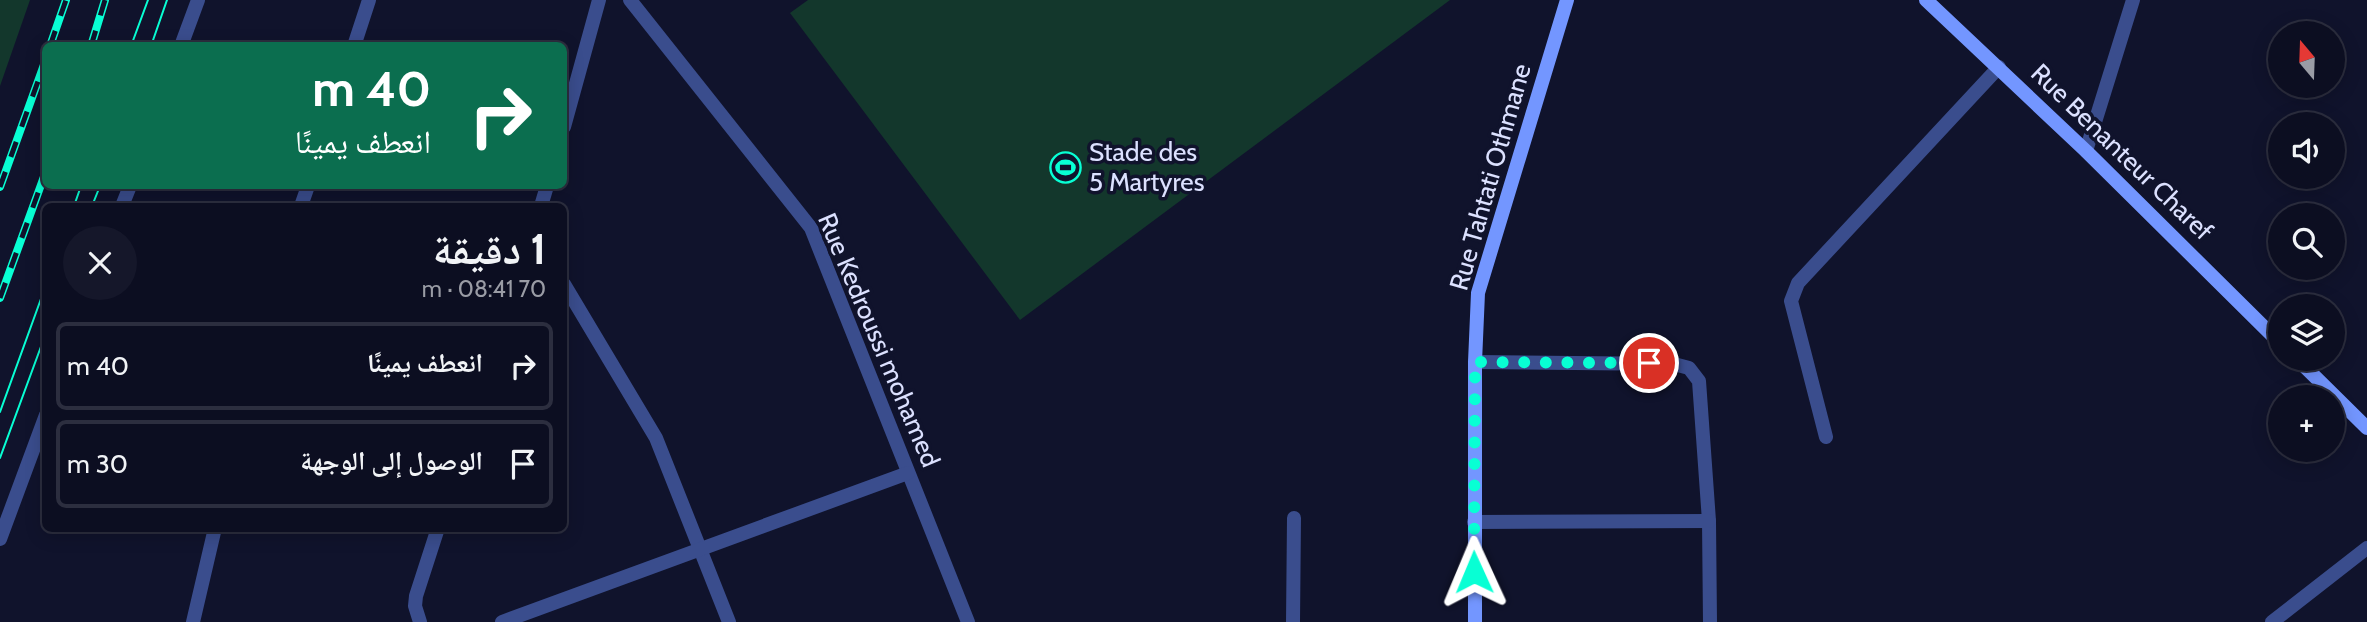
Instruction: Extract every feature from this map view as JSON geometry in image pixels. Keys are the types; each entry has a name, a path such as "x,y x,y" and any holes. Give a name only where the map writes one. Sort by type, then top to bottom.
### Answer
{"main road":[{"name":"Rue Tahtati Othmane","path":"1475,622 1475,362 1478,293 1567,0"},
{"name":"Rue Benanteur Charef","path":"1926,0 1999,67 2268,330"},
{"path":"2309,371 2367,428"}],"street":[{"path":"182,42 198,0"},
{"path":"355,42 369,0"},
{"path":"567,116 599,0"},
{"name":"Rue Kedroussi mohamed","path":"630,0 811,228 968,622"},
{"path":"2086,151 2133,0"},
{"path":"1826,437 1791,301 1798,283 1999,67"},
{"path":"567,289 656,438 729,622"},
{"path":"1475,362 1674,364 1689,368 1699,381 1709,522 1710,622"},
{"path":"0,539 42,426"},
{"path":"502,622 908,473"},
{"path":"1293,622 1294,518"},
{"path":"1474,522 1709,522"},
{"path":"194,622 214,532"},
{"path":"420,622 415,606 416,596 437,532"},
{"path":"2272,622 2367,548"}],"green space":[{"path":"0,0 30,0 0,86"},
{"name":"Stade des 5 Martyres","path":"808,0 1450,0 1020,320 790,13"}],"tram line":[{"path":"132,42 148,0"},
{"path":"152,42 167,0"},
{"path":"75,203 80,189"},
{"path":"93,203 99,189"},
{"path":"0,412 42,296"},
{"path":"0,458 42,344"}],"railway":[{"path":"51,42 66,0"},
{"path":"92,42 105,0"},
{"path":"0,187 42,70"},
{"path":"0,298 42,182"}],"place":[{"name":"Stade des 5 Martyres","path":"1066,167"}],"route":[{"path":"1474,572 1475,362 1649,363"}]}
